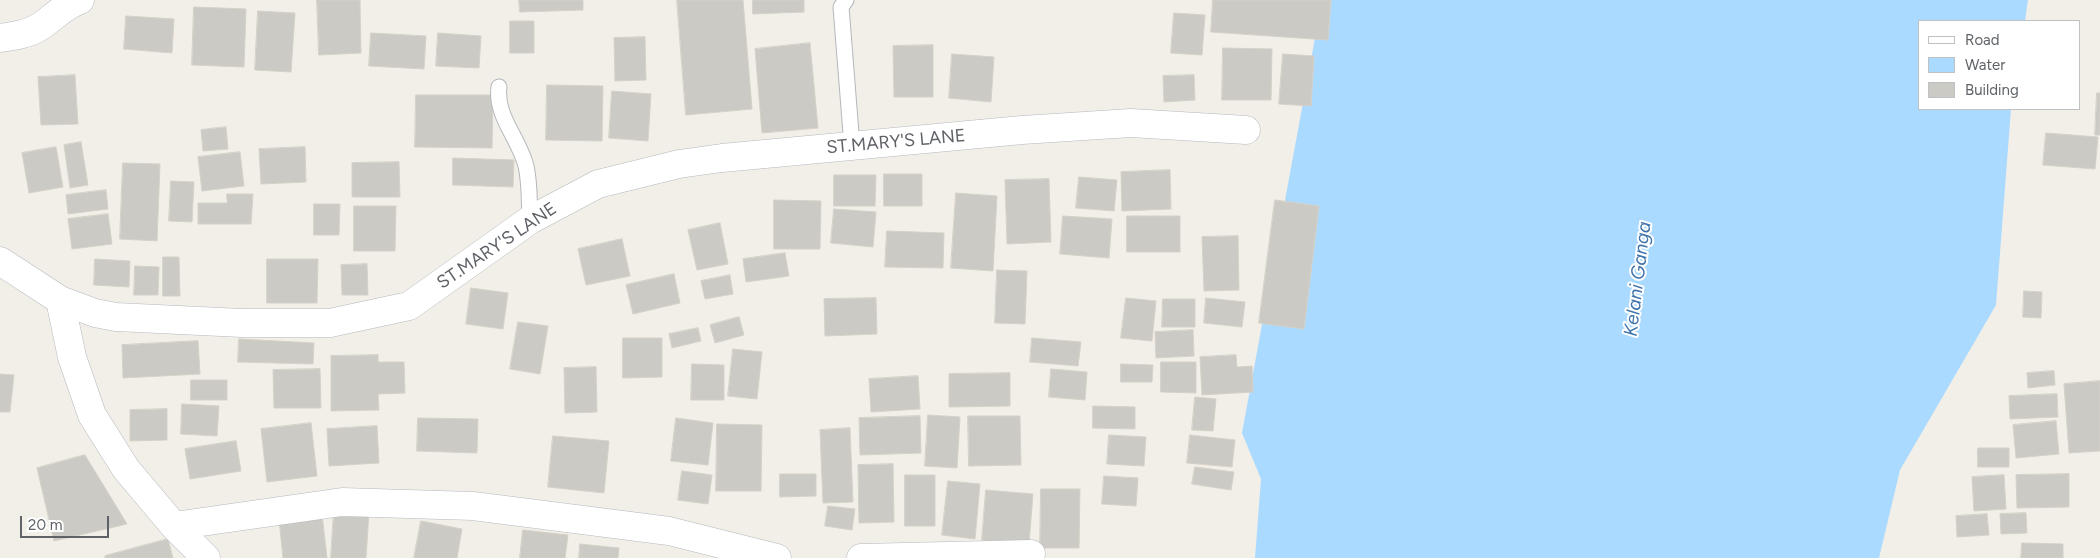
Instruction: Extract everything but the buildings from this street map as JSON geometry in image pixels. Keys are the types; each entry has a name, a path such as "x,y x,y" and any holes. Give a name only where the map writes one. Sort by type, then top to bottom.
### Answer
{"street":[{"path":"0,38 28,32 40,27 66,7 80,0"},
{"name":"ST.MARY'S LANE","path":"0,261 60,300 95,313 116,317 242,323 330,323 409,306 530,220 598,184 679,164 722,158 1022,130 1131,123 1246,130"},
{"path":"60,300 72,357 92,415 126,469 174,526 206,558"},
{"path":"174,526 342,502 473,506 669,531 777,558"},
{"path":"861,558 1031,554"}],"lane":[{"path":"846,0 841,6 852,146"},
{"path":"499,87 498,98 504,120 516,139 526,167 530,220"}],"water":[{"name":"Kelani Ganga","path":"1322,0 2028,0 2025,20 1918,20 1918,110 2011,110 1996,305 1900,470 1879,558 1255,558 1261,479 1242,433"}]}
